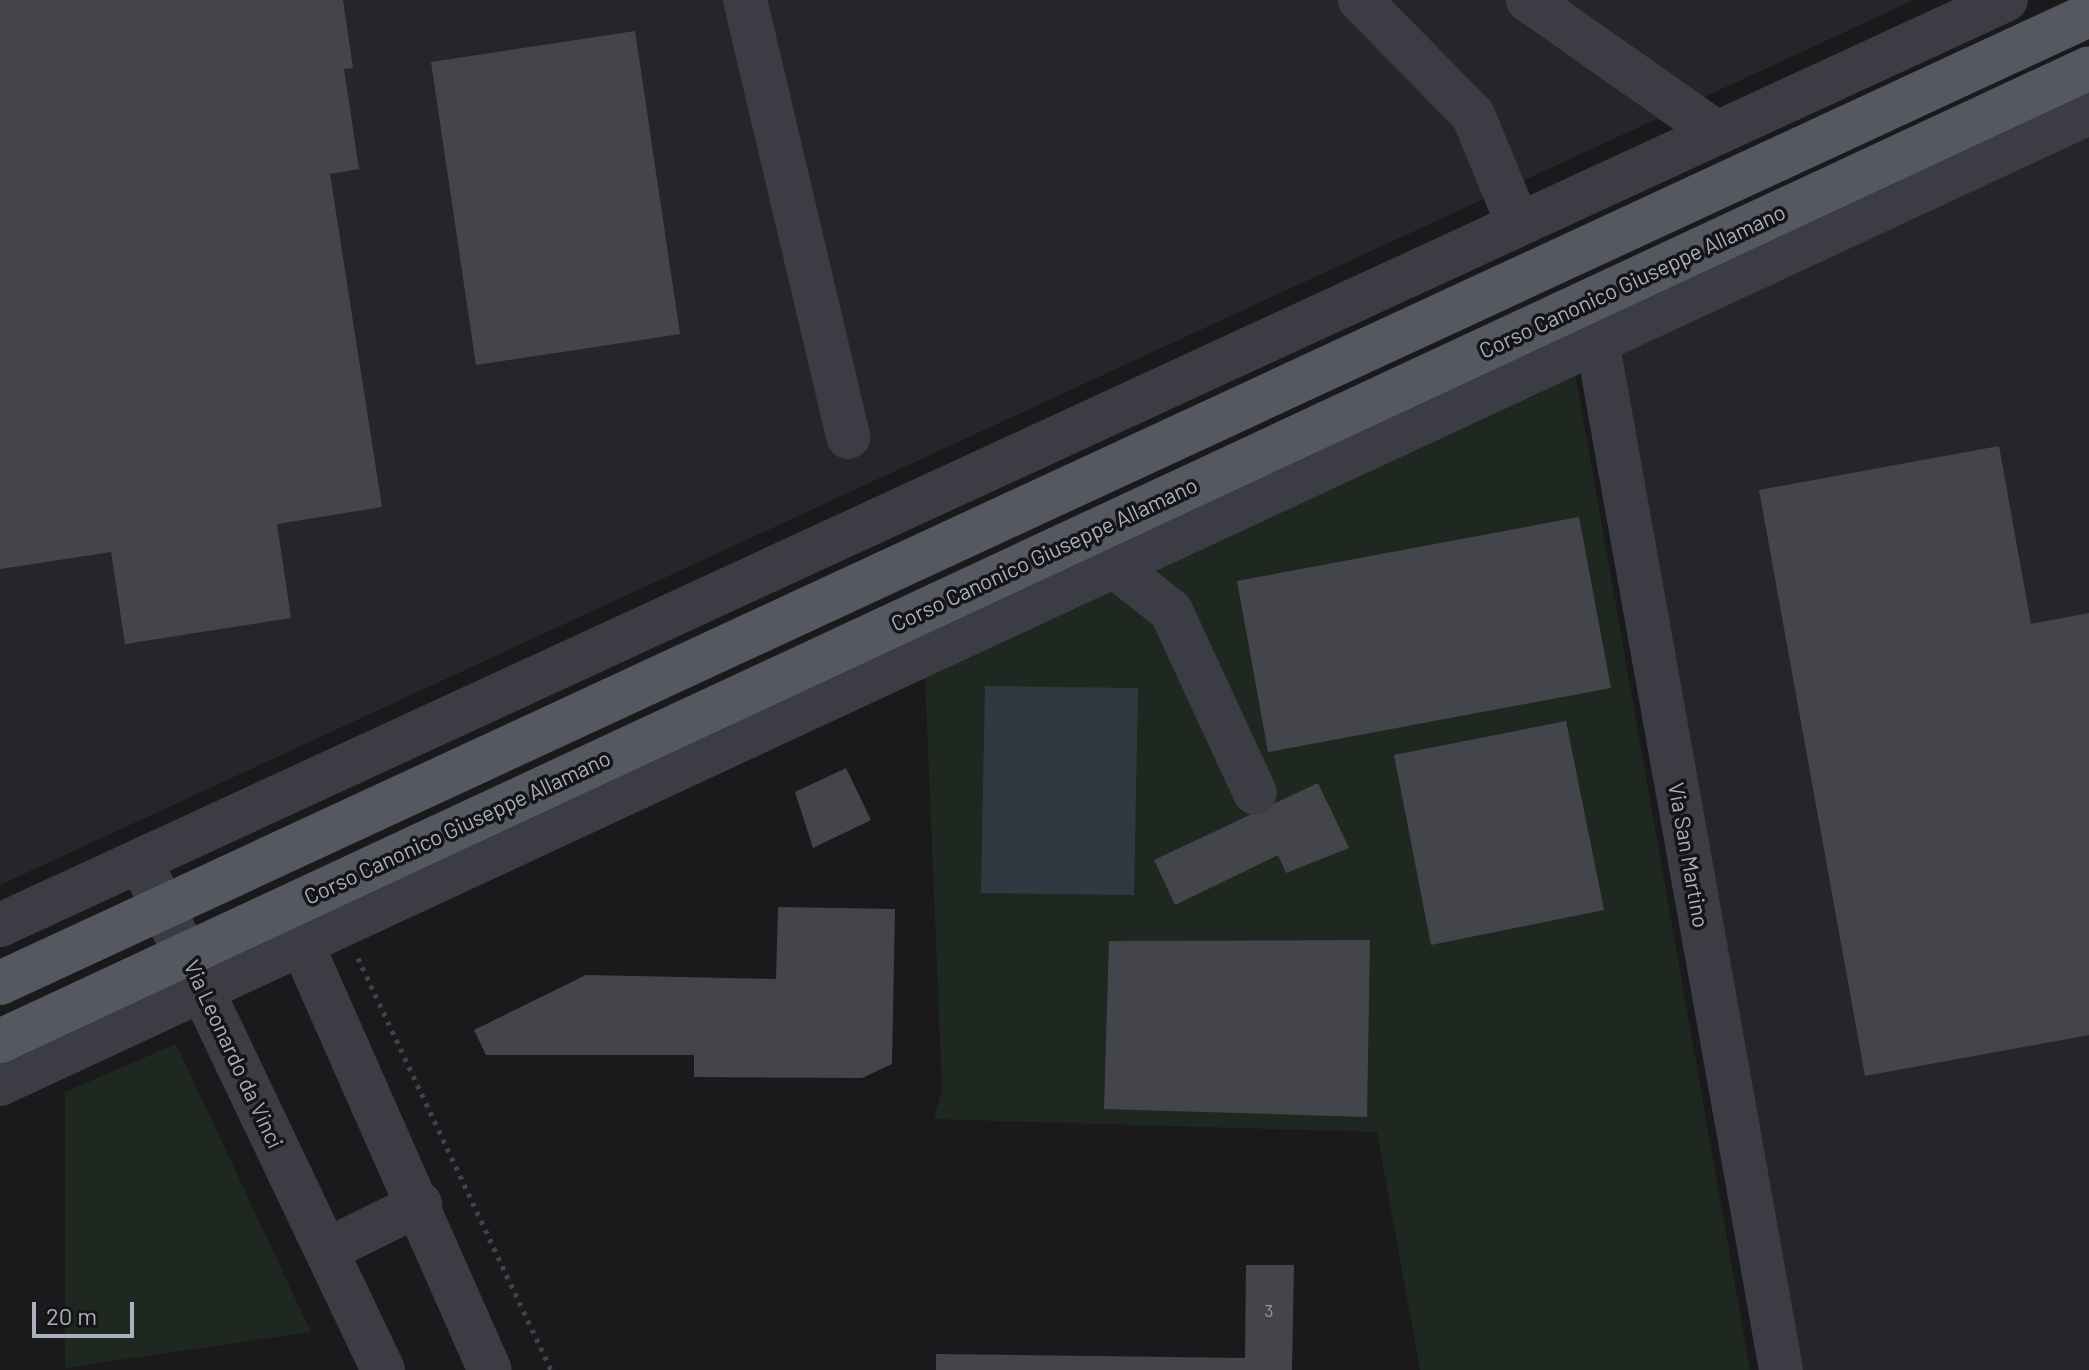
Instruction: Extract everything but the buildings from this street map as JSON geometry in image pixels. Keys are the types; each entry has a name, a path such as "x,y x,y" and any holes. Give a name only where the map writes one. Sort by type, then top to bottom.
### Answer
{"main road":[{"path":"0,983 2089,15"},
{"name":"Corso Canonico Giuseppe Allamano","path":"0,1041 195,972 2089,68"}],"street":[{"path":"745,0 848,437"},
{"path":"1360,0 1473,115 1518,224"},
{"path":"1528,0 1717,133"},
{"path":"0,925 2006,0"},
{"name":"Corso Canonico Giuseppe Allamano","path":"294,925 342,924 2089,113"},
{"name":"Via San Martino","path":"1597,340 1781,1370"},
{"path":"1113,565 1171,611 1255,793"},
{"name":"Via Leonardo da Vinci","path":"140,859 383,1370"},
{"path":"294,925 420,1204 490,1370"},
{"name":"Corso Canonico Giuseppe Allamano","path":"0,1084 195,972"},
{"path":"327,1250 420,1204"}],"path":[{"path":"342,924 551,1370"}],"shaded area":[{"path":"0,0 1914,0 0,885"},
{"path":"2089,113 2089,1370 1781,1370 1597,340"},
{"path":"1575,372 1750,1370 1420,1370 1377,1132 934,1119 942,1090 925,675"},
{"path":"985,686 1138,688 1134,895 981,893"},
{"path":"176,1044 311,1332 65,1368 65,1092"}]}
